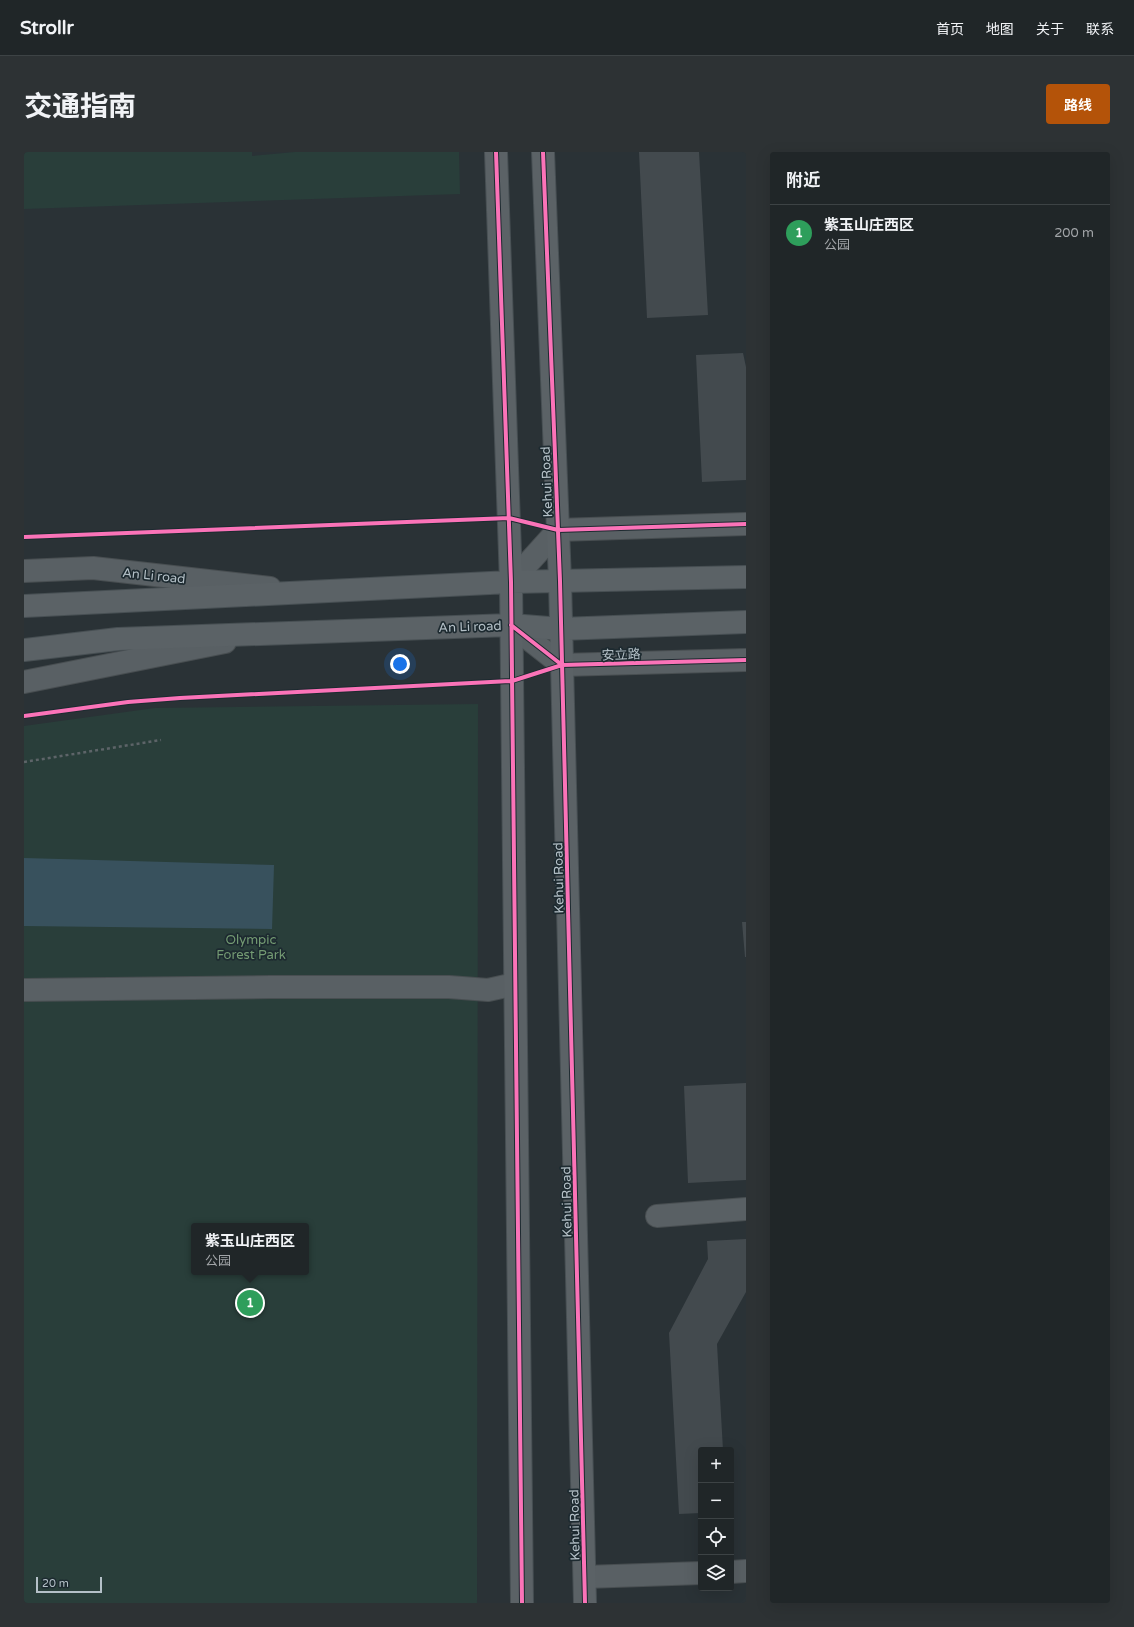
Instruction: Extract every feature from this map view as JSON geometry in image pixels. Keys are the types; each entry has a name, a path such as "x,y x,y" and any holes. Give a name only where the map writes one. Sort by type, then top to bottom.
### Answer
{"main road":[{"path":"496,152 511,582 522,1603"},
{"name":"Kehui Road","path":"543,152 562,629 585,1603"},
{"name":"An Li road","path":"24,606 511,582 746,577"},
{"name":"An Li road","path":"24,650 118,639 511,625 562,629 746,622"}],"street":[{"path":"511,582 558,530 746,524"},
{"name":"An Li road","path":"24,571 93,568 307,592"},
{"path":"511,625 562,666"},
{"name":"An Li road","path":"24,682 265,634"},
{"name":"安立路","path":"562,666 746,660"},
{"path":"24,990 271,987 449,988 488,990 515,984"},
{"path":"657,1216 746,1209"},
{"path":"734,1572 746,1571"},
{"path":"585,1577 698,1573"}],"path":[{"path":"24,762 161,740"}],"green space":[{"path":"24,152 252,152 252,156 295,152 459,152 460,194 24,209"},
{"name":"Olympic Forest Park","path":"478,704 477,1603 24,1603 24,726 155,708"}],"water":[{"path":"24,858 274,865 272,929 24,926"}],"building":[{"path":"639,152 699,152 708,315 647,318"},
{"path":"743,353 746,367 746,480 702,482 696,355"},
{"path":"742,922 746,922 746,957 745,957"},
{"path":"746,1083 746,1180 688,1183 684,1086"},
{"path":"746,1239 746,1292 717,1344 723,1447 698,1447 698,1513 679,1514 669,1333 708,1259 707,1241"}],"cycle path":[{"path":"496,152 511,582 522,1603"},
{"path":"543,152 560,581 585,1603"},
{"path":"24,537 509,518 558,530 746,524"},
{"path":"511,625 562,665 746,660"},
{"path":"24,716 128,702 180,698 512,681 562,665"}],"place":[{"name":"紫玉山庄西区","path":"250,1303"}]}
